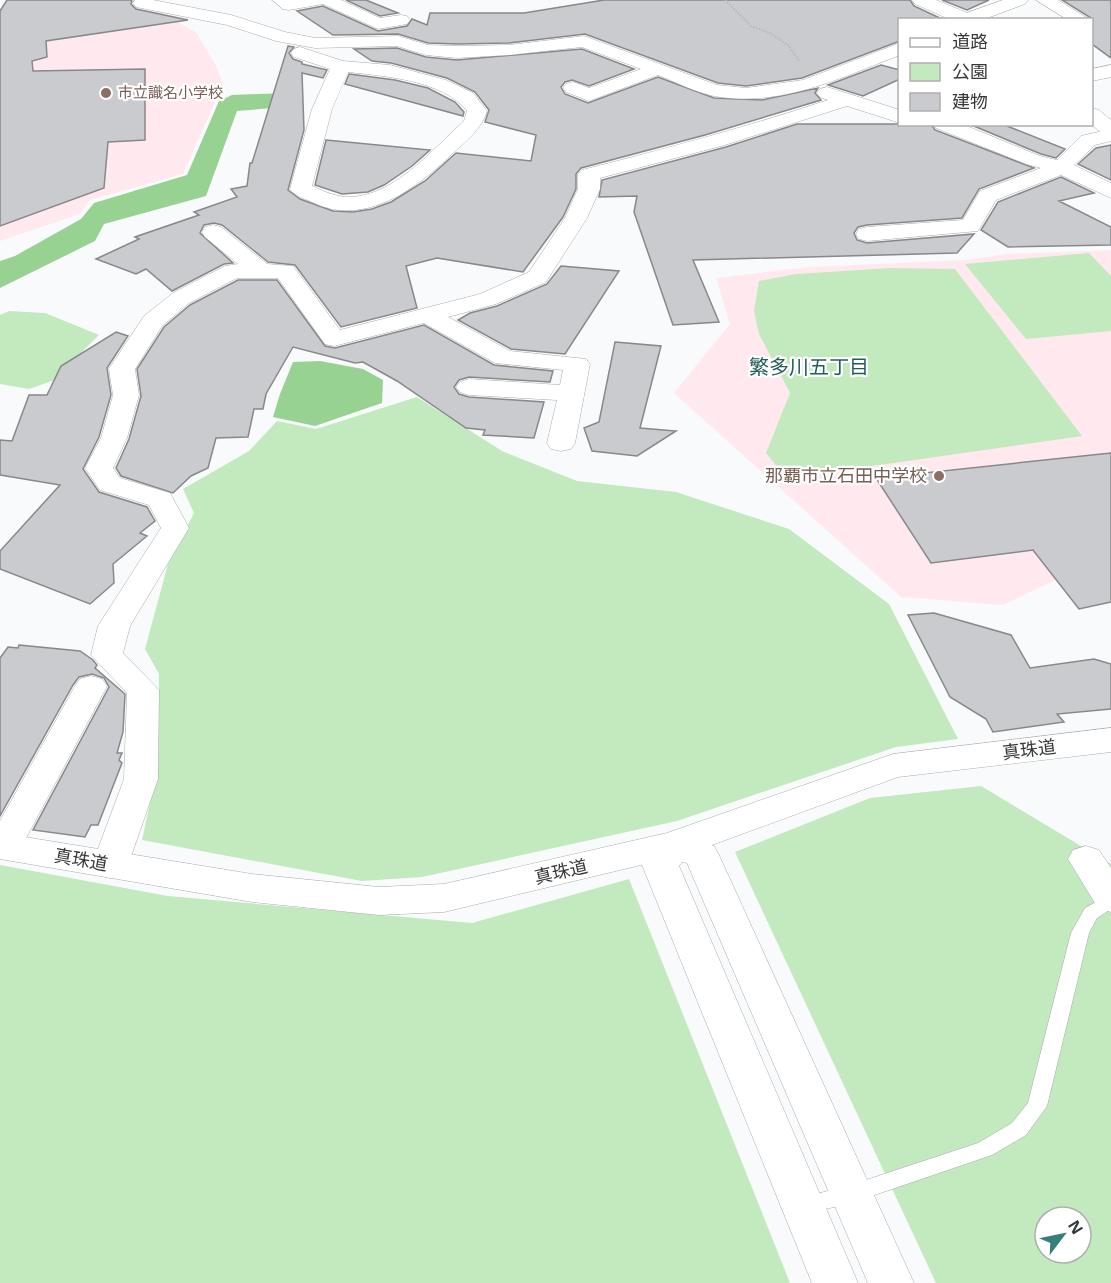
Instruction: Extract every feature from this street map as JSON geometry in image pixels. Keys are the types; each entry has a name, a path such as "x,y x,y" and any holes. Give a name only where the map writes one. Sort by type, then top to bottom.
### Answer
{"street":[{"path":"146,3 188,0"},
{"path":"281,0 289,5 320,0"},
{"path":"327,0 378,24 402,14 398,41"},
{"path":"921,0 964,18"},
{"path":"969,18 1019,0"},
{"path":"1045,0 1078,18"},
{"path":"141,22 146,3"},
{"path":"146,3 231,20 282,37 315,43 398,41 426,50 457,52 509,50 584,41 714,90 746,94 813,82 898,49"},
{"path":"254,28 254,37 341,66 390,71 439,84 466,97 477,111 473,123 412,179 392,193 371,202 348,204 318,200 301,189 322,109 341,66"},
{"path":"573,88 589,95 657,69"},
{"path":"1093,75 1111,71"},
{"path":"813,82 845,100 898,116"},
{"path":"110,865 141,779 143,690 107,655 114,626 175,528 160,499 110,484 99,468 114,438 126,395 122,369 153,321 181,298 233,271 285,271 334,339 488,299 538,277 576,218 589,189 589,174 681,153 845,100"},
{"path":"867,234 970,226 988,196 1061,167 1088,140 1111,133 1093,115"},
{"path":"948,126 1033,160 1061,167 1111,192"},
{"path":"213,232 261,271"},
{"path":"429,316 504,358 577,364 561,443"},
{"path":"469,387 571,393"},
{"path":"2,846 91,686"},
{"name":"真珠道","path":"2,846 252,888 379,901 444,898 674,845 893,766 1111,740"},
{"path":"835,1283 660,865 674,845 701,855 891,1283"},
{"path":"1086,859 1111,899"}],"lane":[{"path":"803,1206 851,1194 985,1149 1018,1128 1037,1106 1080,933 1091,913 1111,899"}],"path":[{"path":"725,0 751,26 770,33 788,45 798,56 801,65 795,70 813,82"}],"shaded area":[{"name":"市立識名小学校","path":"159,12 196,32 215,64 223,84 183,174 90,200 80,214 0,241 0,22"},
{"name":"那覇市立石田中学校","path":"1111,250 1111,559 1095,561 1003,605 901,597 674,393 730,324 716,278 810,267 965,260 1007,254"}],"green space":[{"path":"286,93 285,107 237,111 206,196 104,224 95,241 0,288 0,261 15,256 81,219 94,203 187,175 219,101 232,95"},
{"path":"1089,253 1111,276 1111,331 1026,339 965,264"},
{"path":"891,268 955,269 1082,436 830,472 784,475 766,453 790,393 759,334 754,311 759,281 796,274"},
{"path":"9,311 45,313 99,335 82,352 100,364 29,389 0,384 0,315"},
{"path":"320,361 363,369 383,380 382,403 315,426 273,417 293,362"},
{"path":"417,397 502,451 577,481 676,492 789,529 889,604 958,739 896,747 677,821 422,877 362,881 142,840 158,766 159,674 145,649 168,564 194,513 183,489 249,451 277,421 316,429"},
{"path":"981,786 1111,864 1111,1283 936,1283 735,852 870,798"},
{"path":"0,865 168,896 472,923 629,879 790,1283 0,1283"}],"building":[{"path":"7,0 132,0 131,4 136,9 188,20 46,41 47,57 32,61 33,71 145,69 145,140 108,142 104,188 0,226 0,11"},
{"path":"346,0 366,0 398,13 380,16"},
{"path":"604,0 910,0 914,6 940,18 898,18 898,42 802,78 746,86 718,83 585,34 509,43 428,43 398,34 333,35 297,11 323,6 378,31 407,26 412,19 427,25 430,13 524,13"},
{"path":"942,0 989,0 967,10"},
{"path":"1062,0 1111,0 1111,58 1093,45 1093,18"},
{"path":"288,46 294,47 289,53 293,59 302,64 327,70 323,78 302,73 304,130 288,190 300,199 333,211 353,212 372,209 391,202 425,181 456,153 531,161 536,135 485,122 489,110 475,92 447,78 391,63 372,61 354,49 397,48 426,57 457,60 582,49 634,69 589,86 572,80 565,82 561,87 565,94 588,103 658,77 714,98 762,100 818,88 815,93 821,100 705,135 581,168 576,174 576,189 563,217 523,272 437,258 406,266 417,308 341,327 295,265 268,262 222,225 214,223 204,225 200,233 233,263 224,264 172,291 146,269 136,274 96,259 139,239 135,237 199,215 194,212 237,197 231,189 247,186 250,163 252,163"},
{"path":"881,65 898,69 898,80 863,96 828,85"},
{"path":"349,74 395,80 428,88 455,102 464,112 463,116 345,84"},
{"path":"797,124 932,126 935,130 1034,168 979,189 962,218 867,225 858,227 854,233 857,240 867,243 974,234 957,253 693,260 719,322 673,325 634,212 637,196 599,197 602,180 726,147"},
{"path":"974,126 1007,126 1065,149 1056,158"},
{"path":"326,140 430,150 412,166 384,185 368,192 342,194 315,185"},
{"path":"1111,145 1111,180 1078,164 1096,148"},
{"path":"1061,177 1094,193 1059,201 1111,227 1111,245 1008,247 981,230 998,202"},
{"path":"561,266 619,271 565,354 511,349 458,320 470,313 497,306 547,284"},
{"path":"238,280 277,280 325,346 335,348 424,325 494,365 553,371 550,382 469,377 459,380 454,387 459,394 469,397 544,402 534,438 483,435 485,430 466,428 397,381 363,362 355,363 293,347 266,394 263,409 254,409 248,437 216,438 208,468 191,476 173,493 121,476 116,468 129,439 141,396 137,369 164,327 190,305"},
{"path":"116,332 128,336 107,368 111,395 99,437 83,469 99,492 147,507 155,521 140,533 147,536 113,564 114,583 90,604 0,569 0,551 60,485 0,475 0,440 12,441 29,395 47,395 61,366"},
{"path":"615,342 661,346 640,428 676,431 637,456 592,451 584,428 599,422"},
{"path":"1111,453 1111,602 1079,609 1033,550 931,563 876,478"},
{"path":"934,613 1011,635 1030,668 1094,659 1111,664 1111,709 1057,714 1064,722 993,732 986,719 950,697 908,615"},
{"path":"19,645 80,651 93,660 97,665 95,668 125,694 123,732 117,753 122,753 119,760 122,763 98,825 91,825 85,837 33,830 109,687 104,678 92,674 79,677 73,685 0,816 0,658 8,647 18,648"}],"place":[{"name":"市立識名小学校","path":"106,93"},
{"name":"那覇市立石田中学校","path":"939,476"}],"district":[{"name":"繁多川五丁目","path":"809,367"}]}
